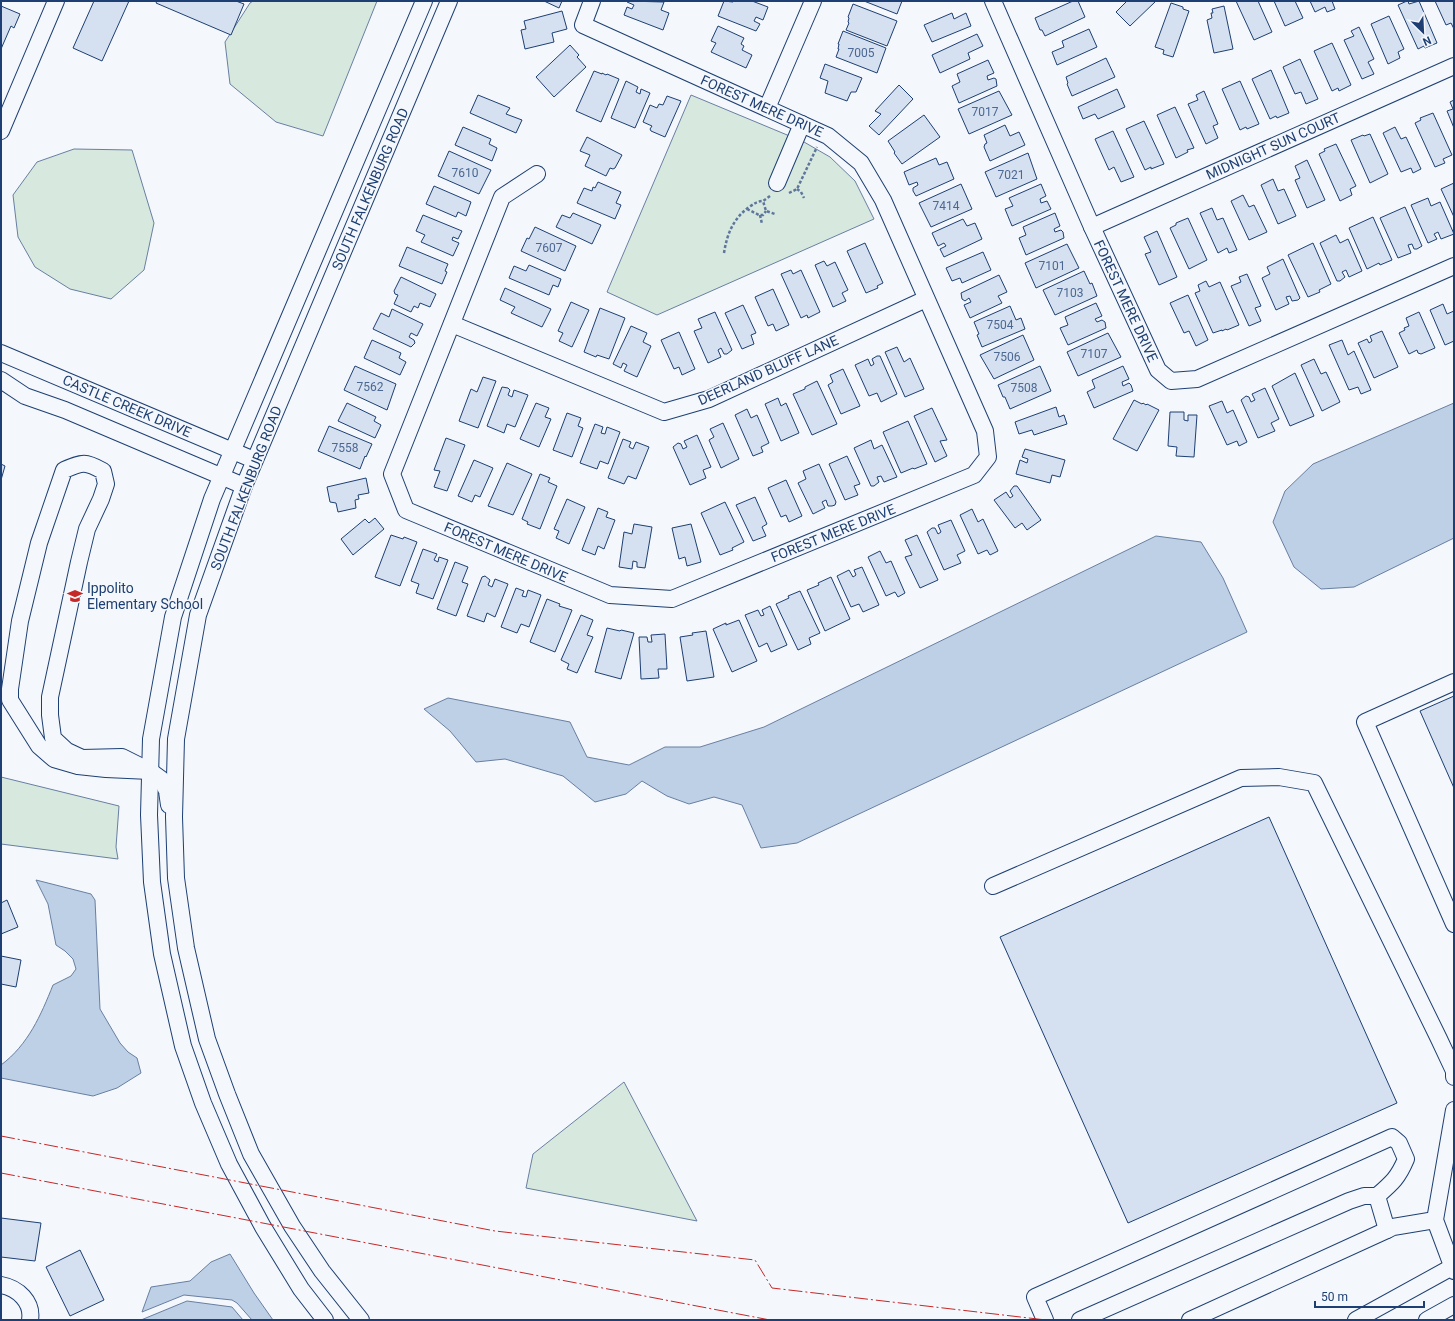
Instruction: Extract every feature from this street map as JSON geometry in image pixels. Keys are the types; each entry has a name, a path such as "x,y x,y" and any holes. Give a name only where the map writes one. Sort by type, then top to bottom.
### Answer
{"street":[{"path":"1,131 56,1"},
{"name":"SOUTH FALKENBURG ROAD","path":"325,1320 301,1289 263,1227 229,1164 203,1103 183,1046 162,954 152,882 149,815 151,739 173,617 212,499 424,1"},
{"name":"SOUTH FALKENBURG ROAD","path":"361,1320 322,1271 292,1226 251,1154 207,1039 186,948 176,878 174,817 178,731 198,615 244,486 449,1"},
{"name":"FOREST MERE DRIVE","path":"537,174 502,196 392,474 406,510 610,595 672,598 974,475 988,457 985,431 883,200 861,163 828,136 583,25 592,1"},
{"path":"767,108 813,1"},
{"name":"FOREST MERE DRIVE","path":"993,1 1092,227 1158,370 1171,381 1197,379 1454,266"},
{"name":"MIDNIGHT SUN COURT","path":"1092,227 1454,66"},
{"path":"777,183 802,124"},
{"name":"DEERLAND BLUFF LANE","path":"452,324 664,412 709,400 926,299"},
{"name":"CASTLE CREEK DRIVE","path":"1,353 254,460"},
{"name":"CASTLE CREEK DRIVE","path":"1,380 25,396 65,410 244,486"},
{"path":"150,771 78,766 54,759 39,746 10,700 10,689 20,621 39,543 64,470 80,464 90,464 103,471 106,484 87,530 50,697 53,738 67,751 82,758 122,757 150,771 161,779 167,791 169,802 170,856 176,878"},
{"path":"1454,682 1365,722 1454,924"},
{"path":"19,714 31,718 41,717 50,709"},
{"path":"993,886 1241,778 1279,777 1314,783 1439,1039 1454,1071 1454,1077"},
{"path":"1356,1320 1453,1268 1435,1220 1454,1110"},
{"path":"1045,1320 1035,1297 1392,1137 1399,1143 1406,1159 1396,1179 1377,1196 1364,1196 1349,1202 1080,1320"},
{"path":"1377,1196 1387,1230"},
{"path":"1190,1320 1393,1227 1435,1220"},
{"path":"1,1285 9,1286 23,1295 31,1314 30,1320"},
{"path":"1427,1320 1454,1305"}],"path":[{"path":"797,189 804,198"},
{"path":"724,253 726,242 734,223 747,209 758,201 763,201"},
{"path":"747,209 760,215"},
{"path":"760,215 763,215 766,211"},
{"path":"760,215 762,224"}],"shaded area":[{"path":"253,1 377,1 323,136 276,122 230,84 225,42 250,3"},
{"path":"691,95 804,142 830,157 855,181 874,219 657,315 607,292"},
{"path":"74,149 132,150 154,223 144,270 111,299 70,289 35,267 18,237 13,195 37,162"},
{"path":"1,777 119,806 116,847 118,859 1,844"},
{"path":"624,1082 697,1221 526,1188 533,1154"}],"water":[{"path":"1454,403 1454,538 1354,587 1321,589 1294,567 1273,522 1285,491 1313,464"},
{"path":"1156,536 1201,542 1223,578 1247,632 797,843 761,848 742,805 714,797 689,804 667,796 642,781 626,794 595,802 563,776 505,759 476,762 450,731 424,709 448,698 570,722 587,757 629,765 665,747 700,747 764,727"},
{"path":"36,880 91,894 95,900 100,1009 120,1043 128,1052 137,1058 141,1073 117,1088 93,1096 1,1078 1,1065 19,1048 33,1029 53,985 71,976 76,969 73,959 56,945 48,904"},
{"path":"230,1254 273,1320 252,1320 237,1303 232,1300 184,1295 142,1312 151,1287 190,1281 211,1262"},
{"path":"187,1301 232,1307 243,1320 141,1320"}],"building":[{"path":"94,1 129,1 102,61 73,48"},
{"path":"157,1 236,1 244,4 231,35 156,3"},
{"path":"544,1 562,1 559,8"},
{"path":"724,1 752,1 768,7 763,20 756,17 754,21 760,24 756,31 718,16"},
{"path":"864,1 902,1 897,14"},
{"path":"1073,1 1078,1 1085,17 1045,36 1042,30 1040,30 1035,18"},
{"path":"1127,1 1156,1 1130,26 1116,12"},
{"path":"1236,1 1258,1 1272,32 1254,40"},
{"path":"1274,1 1295,1 1303,18 1285,26"},
{"path":"1310,1 1332,1 1335,9 1327,12 1325,7 1315,12"},
{"path":"1407,1 1409,4 1419,1 1437,43 1418,49 1398,5"},
{"path":"1435,1 1454,1 1454,29 1451,23 1446,25"},
{"path":"627,2 664,2 661,10 669,13 663,30 624,15 627,7 632,9 634,5"},
{"path":"1171,3 1183,7 1183,9 1189,11 1173,57 1163,54 1164,50 1155,47"},
{"path":"853,4 897,21 887,46 846,30 849,23 848,17"},
{"path":"1,6 20,14 14,28 11,26 1,49"},
{"path":"1224,6 1233,49 1214,53 1207,20 1212,18 1212,9"},
{"path":"562,11 567,29 552,33 554,42 525,49 521,30 526,29 524,21"},
{"path":"952,13 954,19 966,13 971,26 932,42 924,25"},
{"path":"1389,16 1404,49 1398,52 1400,58 1388,64 1371,24"},
{"path":"718,26 744,38 741,44 744,46 742,50 752,55 746,68 711,52 716,43 711,41"},
{"path":"1359,27 1374,59 1368,62 1374,74 1362,79 1344,40 1354,36 1351,31"},
{"path":"1089,29 1097,47 1057,65 1052,52 1064,47 1062,41"},
{"path":"843,31 886,48 877,73 836,57 839,49 838,44"},
{"path":"977,34 983,46 968,53 970,59 940,73 932,55"},
{"path":"1332,43 1351,85 1339,91 1338,88 1332,91 1314,51"},
{"path":"570,45 579,55 577,57 586,67 554,97 536,77"},
{"path":"1106,58 1115,77 1072,96 1066,77"},
{"path":"1300,59 1318,99 1306,104 1301,92 1295,94 1283,67"},
{"path":"988,60 994,73 987,76 988,80 994,78 996,79 997,86 959,103 952,86 960,82 957,74"},
{"path":"825,64 862,78 856,92 851,92 847,101 825,93 828,81 820,78"},
{"path":"1271,70 1289,113 1270,119 1252,79"},
{"path":"594,71 619,79 601,122 576,111"},
{"path":"626,81 638,87 636,92 640,94 641,89 650,93 635,128 611,118"},
{"path":"1240,81 1259,124 1240,130 1222,89"},
{"path":"899,85 913,99 879,135 869,126 881,114 875,111"},
{"path":"1117,89 1125,107 1098,119 1095,114 1083,119 1078,107"},
{"path":"999,91 1012,115 969,134 958,109"},
{"path":"1204,91 1218,124 1213,126 1218,138 1206,144 1188,104 1198,100 1196,95"},
{"path":"478,95 510,108 506,114 522,120 516,133 470,113"},
{"path":"667,96 681,101 665,137 651,131 650,129 652,126 643,122 650,105 657,108 659,104 663,105"},
{"path":"1454,100 1454,128 1447,111 1453,109 1450,102"},
{"path":"1175,107 1194,148 1187,150 1188,152 1176,158 1157,115"},
{"path":"1433,113 1452,155 1443,159 1445,163 1435,167 1415,123 1421,120 1420,118"},
{"path":"924,115 940,137 902,164 888,141"},
{"path":"1144,121 1164,164 1145,170 1126,129"},
{"path":"1005,125 1010,136 1019,132 1025,145 990,161 984,147 987,143 984,135"},
{"path":"463,127 491,139 489,144 497,148 492,161 455,145"},
{"path":"1395,127 1401,139 1406,137 1421,169 1413,173 1411,168 1401,172 1383,133"},
{"path":"1113,131 1134,177 1121,182 1114,167 1109,170 1095,139"},
{"path":"1370,134 1388,174 1370,183 1351,140"},
{"path":"587,137 622,155 615,168 610,168 606,176 585,166 590,155 580,151"},
{"path":"1336,144 1356,186 1350,189 1352,195 1340,201 1319,154 1325,151 1324,149"},
{"path":"449,151 491,170 479,194 438,176"},
{"path":"1028,153 1037,179 996,197 985,172"},
{"path":"936,158 939,165 947,162 954,179 916,196 913,188 918,185 917,182 909,185 904,172"},
{"path":"1307,160 1325,200 1307,208 1295,180 1300,178 1295,166"},
{"path":"1273,179 1278,191 1284,189 1296,216 1278,224 1261,185"},
{"path":"598,182 621,192 616,203 621,205 615,219 577,203 584,188 592,191 593,187 595,188"},
{"path":"1454,183 1454,217 1441,189"},
{"path":"961,184 972,209 931,227 919,203"},
{"path":"1041,184 1046,196 1040,199 1041,203 1047,201 1051,209 1012,226 1005,209 1013,206 1009,198"},
{"path":"434,186 471,202 466,216 458,212 456,217 426,204"},
{"path":"1243,195 1249,207 1254,205 1267,232 1249,240 1231,201"},
{"path":"1428,198 1431,206 1440,202 1454,234 1441,239 1438,232 1434,234 1437,239 1428,243 1411,205"},
{"path":"1405,207 1422,246 1414,249 1412,244 1408,245 1411,253 1398,258 1380,218"},
{"path":"1212,208 1217,220 1223,218 1237,250 1229,253 1227,248 1218,253 1200,213"},
{"path":"573,213 601,225 592,244 556,227 562,215 570,218"},
{"path":"1055,213 1060,226 1054,229 1055,232 1061,230 1064,238 1026,255 1019,238 1026,235 1023,227"},
{"path":"423,215 462,231 458,239 453,237 452,240 459,243 453,256 421,242 425,235 416,231"},
{"path":"1373,217 1392,260 1380,265 1379,263 1367,269 1349,228"},
{"path":"1188,218 1207,260 1189,269 1170,228 1176,225 1176,223"},
{"path":"963,219 967,226 975,223 982,239 944,257 940,249 946,246 944,243 938,246 932,233"},
{"path":"535,227 576,246 565,271 521,251 527,238 529,239"},
{"path":"1157,231 1177,277 1159,285 1145,254 1151,252 1144,237"},
{"path":"1336,235 1340,243 1348,239 1362,271 1349,277 1346,270 1342,272 1345,277 1340,281 1337,281 1320,243"},
{"path":"865,243 883,283 877,286 878,288 866,293 847,251"},
{"path":"1313,243 1331,284 1319,290 1320,292 1308,297 1288,255"},
{"path":"1067,244 1079,268 1036,288 1025,263"},
{"path":"407,247 448,264 445,271 447,272 442,284 399,266"},
{"path":"983,252 991,270 962,283 960,278 952,281 946,268"},
{"path":"1283,259 1300,298 1292,301 1290,296 1286,297 1289,304 1276,310 1262,278 1270,274 1267,267"},
{"path":"824,261 827,266 835,262 848,290 842,293 846,301 833,307 815,265"},
{"path":"529,265 561,279 558,287 553,285 549,295 509,278 514,266 526,271"},
{"path":"791,270 793,274 801,270 820,312 808,318 807,315 801,318 781,274"},
{"path":"1084,271 1090,284 1092,283 1097,296 1055,315 1043,290"},
{"path":"1247,274 1261,306 1255,308 1261,321 1249,326 1231,286 1241,282 1239,277"},
{"path":"999,275 1007,292 998,296 1002,303 970,318 964,305 971,302 969,298 965,301 962,299 961,293"},
{"path":"401,277 436,294 430,307 420,303 418,308 414,306 411,312 394,304 398,295 395,294 394,291"},
{"path":"1206,281 1209,287 1220,282 1239,325 1227,330 1213,333 1195,293 1200,291 1198,285"},
{"path":"505,288 551,309 542,327 511,313 515,307 500,300"},
{"path":"773,289 789,325 776,331 773,324 768,326 755,297"},
{"path":"1188,295 1208,340 1196,346 1189,331 1184,333 1170,303"},
{"path":"571,302 589,310 572,347 559,341 563,333 558,331"},
{"path":"1096,303 1102,316 1095,319 1097,322 1102,320 1105,322 1106,328 1068,345 1060,328 1068,325 1065,317"},
{"path":"1443,304 1447,314 1454,311 1454,341 1445,345 1430,310"},
{"path":"743,305 756,333 751,335 754,344 742,349 725,313"},
{"path":"1010,306 1016,320 1021,318 1025,329 982,347 974,322"},
{"path":"600,308 625,318 609,359 597,355 596,357 584,352"},
{"path":"392,309 423,324 417,336 411,333 409,337 414,340 415,343 411,347 373,329 381,313 389,317"},
{"path":"715,312 732,350 727,354 724,354 721,348 718,350 721,357 708,363 694,331 702,328 698,319"},
{"path":"1419,312 1435,348 1421,354 1418,353 1417,350 1409,354 1399,333 1405,330 1404,328 1409,326 1406,318"},
{"path":"631,326 647,333 643,342 651,346 637,377 624,371 627,365 623,363 621,368 613,364"},
{"path":"1382,331 1398,367 1374,378 1358,343 1367,339 1369,343 1372,341 1370,336"},
{"path":"679,332 695,369 682,375 679,367 674,369 661,340"},
{"path":"1108,333 1121,357 1078,376 1067,352"},
{"path":"1023,335 1034,360 994,379 980,355"},
{"path":"372,340 401,353 399,358 406,362 400,375 364,358"},
{"path":"1342,340 1348,355 1354,351 1371,390 1361,394 1358,387 1349,390 1329,345"},
{"path":"897,347 904,362 910,358 924,389 905,397 885,352"},
{"path":"880,356 897,394 881,402 877,393 869,396 855,365 868,359 871,366 874,364 872,359"},
{"path":"1314,359 1321,374 1326,372 1340,402 1322,411 1301,365"},
{"path":"355,366 396,384 387,410 344,390"},
{"path":"1040,366 1051,391 1010,409 998,385"},
{"path":"1123,366 1129,379 1122,382 1123,386 1129,383 1133,391 1094,408 1087,392 1095,388 1092,380"},
{"path":"843,369 860,406 841,414 828,385 833,382 830,375"},
{"path":"1295,373 1314,416 1290,426 1272,386"},
{"path":"483,377 496,381 478,428 459,421 471,389 477,392"},
{"path":"817,381 837,424 812,435 793,394 805,389 805,387"},
{"path":"502,387 510,390 508,395 512,397 514,390 528,395 515,427 507,424 504,433 487,426"},
{"path":"1265,388 1279,419 1271,423 1275,431 1258,438 1241,400 1246,396 1249,397 1251,402 1255,400 1252,394"},
{"path":"778,398 781,406 786,403 799,433 781,441 765,404"},
{"path":"1134,400 1159,410 1137,451 1113,439"},
{"path":"1222,401 1227,413 1233,410 1247,442 1239,446 1237,441 1227,445 1209,406"},
{"path":"347,403 376,417 374,421 381,425 375,438 338,421"},
{"path":"536,403 549,408 545,417 551,419 539,447 520,439"},
{"path":"1056,407 1059,417 1064,415 1067,424 1034,435 1032,430 1019,434 1015,422"},
{"path":"932,408 947,440 940,441 947,456 935,462 914,416"},
{"path":"747,409 751,418 757,415 769,443 761,447 763,452 753,456 735,415"},
{"path":"1170,412 1184,412 1184,420 1188,421 1188,415 1197,415 1194,457 1176,456 1177,447 1168,446"},
{"path":"567,413 581,418 578,426 583,428 572,457 553,450"},
{"path":"908,421 927,464 901,473 883,432"},
{"path":"723,423 739,459 721,468 709,440 714,437 710,429"},
{"path":"595,424 603,427 601,433 605,434 607,427 620,432 608,464 600,461 597,469 580,463"},
{"path":"329,426 372,444 360,469 318,451"},
{"path":"697,435 711,467 703,470 706,478 690,485 673,447 678,443 681,444 683,449 687,447 684,441"},
{"path":"446,438 465,445 447,491 434,487 440,471 434,470"},
{"path":"623,439 631,442 629,447 633,449 636,442 649,447 636,479 628,476 624,484 608,478"},
{"path":"871,440 874,449 882,445 897,477 884,482 881,476 877,477 879,482 874,486 871,486 854,448"},
{"path":"1025,449 1065,460 1060,477 1052,475 1050,483 1016,474 1020,460 1027,463 1028,459 1022,457"},
{"path":"847,456 860,484 854,486 858,495 845,500 829,464"},
{"path":"474,460 493,468 480,497 475,495 472,502 458,496"},
{"path":"507,463 532,474 513,515 488,506"},
{"path":"1,464 5,466 1,480"},
{"path":"819,464 836,502 835,505 828,506 826,500 822,502 825,508 813,514 798,483 806,479 803,471"},
{"path":"540,474 550,478 548,482 557,486 540,529 527,524 528,522 522,519"},
{"path":"366,478 369,493 358,495 359,499 355,500 356,508 338,512 336,503 330,502 327,487"},
{"path":"786,480 802,516 789,522 786,515 781,517 768,488"},
{"path":"1014,486 1017,486 1041,520 1027,530 1022,523 1015,528 994,500 1006,492 1010,498 1013,496 1010,491"},
{"path":"755,497 767,524 762,527 766,536 753,541 736,505"},
{"path":"567,499 585,507 569,544 556,538 559,531 554,529"},
{"path":"725,502 744,542 732,548 733,550 720,555 701,513"},
{"path":"598,508 608,512 606,517 615,520 604,549 598,546 595,555 582,550"},
{"path":"972,509 978,522 983,519 998,551 990,555 987,550 978,554 960,515"},
{"path":"375,518 384,529 353,555 341,539 365,519 369,523"},
{"path":"951,520 965,551 957,555 961,563 944,570 927,532 932,528 935,528 938,534 941,532 938,525"},
{"path":"634,524 652,527 645,568 637,567 637,562 633,561 632,569 619,567 624,532 632,534"},
{"path":"691,524 701,562 687,566 685,557 679,559 672,528"},
{"path":"391,535 403,539 404,537 417,542 400,586 375,577"},
{"path":"917,535 938,580 920,588 905,557 912,555 905,540"},
{"path":"423,549 437,554 434,560 438,562 439,557 448,560 433,599 416,593 419,584 411,581"},
{"path":"880,551 886,563 891,561 905,593 898,597 895,592 886,596 868,557"},
{"path":"455,562 468,567 462,582 468,584 456,616 437,609"},
{"path":"862,567 879,605 863,612 859,604 851,607 837,576 849,570 853,577 856,575 854,570"},
{"path":"485,576 490,580 488,585 492,587 495,579 508,584 495,617 487,613 484,622 467,616 482,577"},
{"path":"831,577 850,619 825,631 807,590 819,585 818,583"},
{"path":"516,588 524,591 522,596 526,597 528,590 541,595 529,627 521,624 517,633 501,627"},
{"path":"800,591 820,633 809,638 811,644 798,650 776,604 789,598 788,596"},
{"path":"547,599 560,604 559,606 572,610 555,652 530,642"},
{"path":"770,606 787,645 771,652 767,643 759,647 745,615 758,610 761,616 764,615 762,610"},
{"path":"581,615 593,620 587,635 593,637 577,673 567,669 569,664 561,660"},
{"path":"739,620 757,661 732,672 713,629 726,623 726,625"},
{"path":"607,628 634,633 621,679 595,672"},
{"path":"706,631 714,677 687,681 680,637"},
{"path":"665,634 667,669 658,669 659,678 641,679 639,637 647,637 648,642 652,642 651,635"},
{"path":"1454,696 1454,788 1420,711"},
{"path":"1269,817 1397,1103 1128,1223 1000,937"},
{"path":"7,900 18,927 1,934 1,903"},
{"path":"1,956 21,960 16,987 1,984"},
{"path":"1,1218 41,1223 35,1261 1,1257"},
{"path":"80,1250 104,1300 70,1316 46,1267"}],"power":[{"path":"1,1136 495,1231 755,1260 772,1288 1046,1320"},
{"path":"1,1173 770,1320"}],"place":[{"name":"Ippolito Elementary School","path":"75,596"}]}
